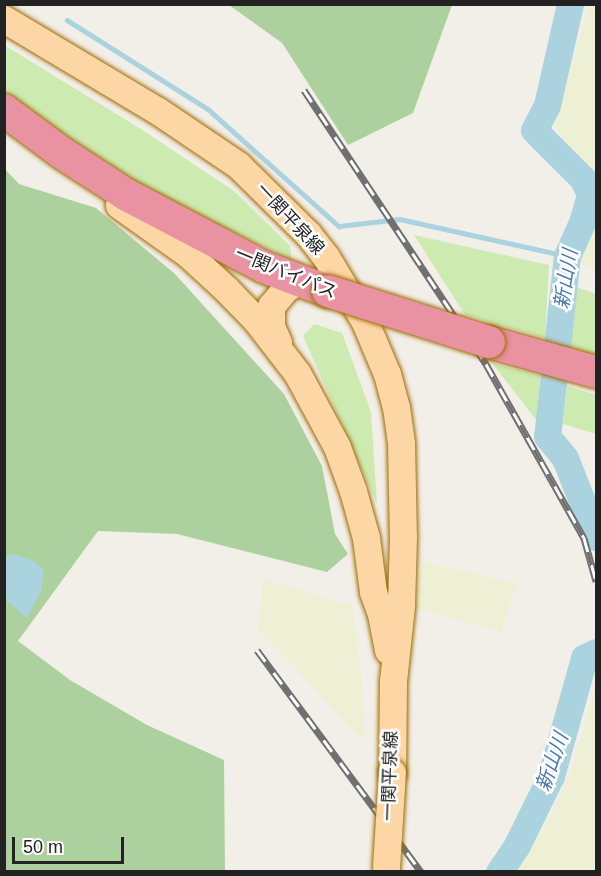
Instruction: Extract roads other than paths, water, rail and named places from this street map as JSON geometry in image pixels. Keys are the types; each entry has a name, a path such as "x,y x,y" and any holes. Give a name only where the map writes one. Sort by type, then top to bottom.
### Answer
{"highway":[{"name":"一関バイパス","path":"7,111 62,153 127,195 234,252 314,286 489,342 597,372"}],"main road":[{"name":"一関平泉線","path":"4,19 158,111 238,165 308,234 326,257 365,321 390,385 396,407 401,444 403,492 401,606 393,681 392,772 386,869"},
{"name":"一関平泉線","path":"7,111 53,159 100,194 148,223 188,254 226,289 283,352"},
{"name":"一関平泉線","path":"314,286 286,288 271,306 272,326 283,352 316,405 337,447 353,491 366,538 373,591 381,614 393,681"}],"water":[{"path":"13,554 33,561 44,570 41,591 27,618 5,599 5,557"}],"waterway":[{"name":"新山川","path":"570,4 547,105 534,130 583,179 590,195 583,220 567,256 547,436 565,458 596,537"},
{"path":"67,20 208,109 339,226 400,219 567,256"},
{"name":"新山川","path":"499,872 517,845 551,776 584,658 596,652"}],"railway":[{"path":"304,90 486,364 584,538 596,581"},
{"path":"257,650 421,872"}]}
